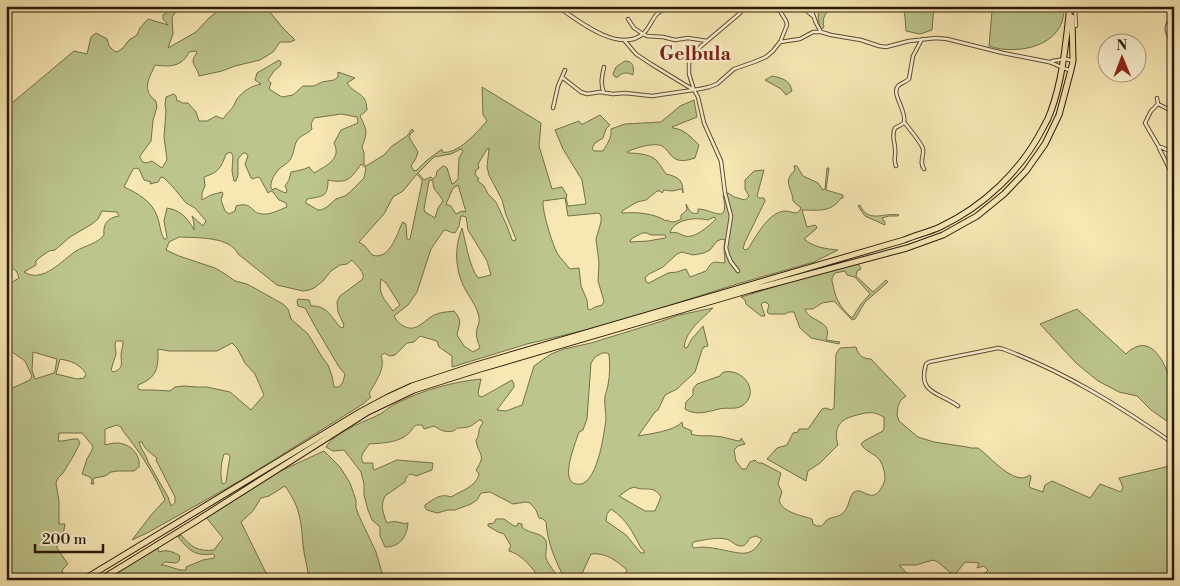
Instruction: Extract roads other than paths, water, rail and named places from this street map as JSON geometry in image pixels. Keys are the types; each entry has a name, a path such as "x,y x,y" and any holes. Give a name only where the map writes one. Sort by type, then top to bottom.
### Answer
{"highway":[{"path":"83,580 360,412 412,386 904,240 940,227 973,209 998,188 1019,166 1037,139 1051,112 1060,80 1071,6"},
{"path":"100,580 368,412 414,390 750,290 907,248 943,235 978,216 1004,194 1026,171 1045,144 1059,115 1073,61 1071,6"}],"street":[{"path":"557,6 585,25 617,40 635,38 642,34 650,26 657,14 675,6"},
{"path":"738,271 731,262 726,248 731,216 725,193 721,161 704,122 698,97 689,74 689,63 700,48 739,14 744,6"},
{"path":"562,78 587,94 625,93 652,96 709,87 717,84 734,69 766,57 773,51 780,42 787,26 777,6"},
{"path":"795,6 804,9 814,17"},
{"path":"810,6 821,32"},
{"path":"1075,6 1076,26"},
{"path":"1174,17 1166,27 1167,34 1174,45"},
{"path":"628,19 634,28 642,34 675,40 688,38 707,41"},
{"path":"780,42 800,39 813,32 861,40 886,47 936,38 947,39 1049,62 1066,70 1071,70"},
{"path":"624,40 636,54 694,90"},
{"path":"922,40 913,56 909,79 899,86 897,95 904,113 904,122 922,146 921,165 924,169"},
{"path":"1049,62 1066,59 1073,61"},
{"path":"604,67 602,89 604,93"},
{"path":"553,108 558,86 565,70"},
{"path":"1158,98 1158,104 1144,123 1159,147 1174,178"},
{"path":"1158,104 1174,112"},
{"path":"896,166 894,161 896,149 893,133 896,127 904,122"},
{"path":"1159,147 1174,153"},
{"path":"1174,213 1174,219"},
{"path":"958,406 928,390 924,378 926,364 998,348 1058,372 1101,395 1174,444"}],"district":[{"name":"Gelbula","path":"695,54"}]}
